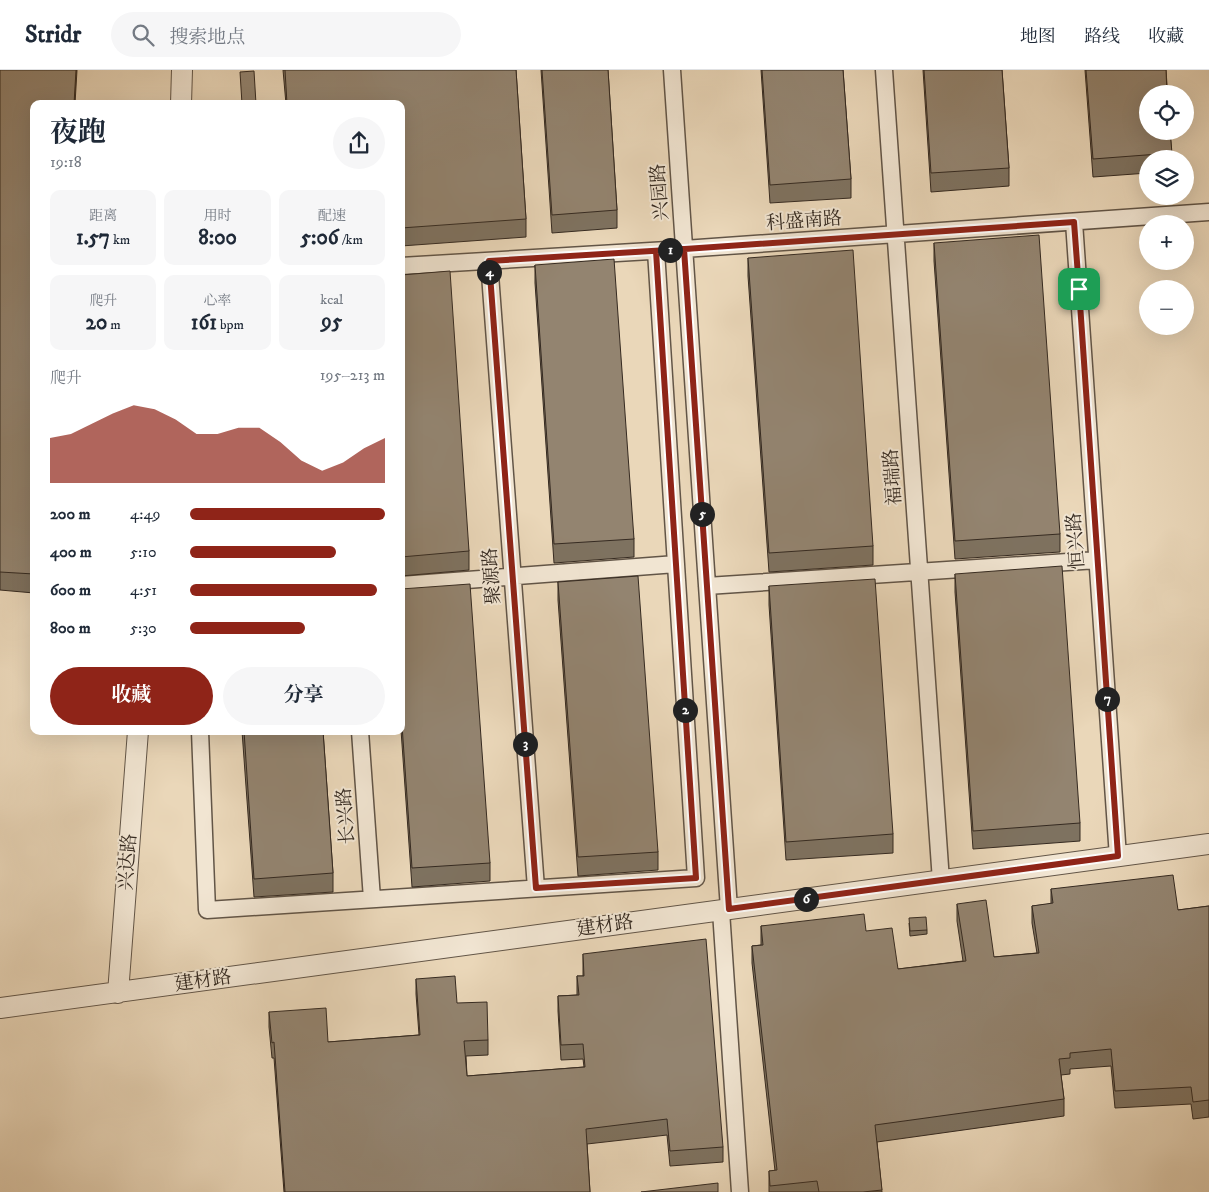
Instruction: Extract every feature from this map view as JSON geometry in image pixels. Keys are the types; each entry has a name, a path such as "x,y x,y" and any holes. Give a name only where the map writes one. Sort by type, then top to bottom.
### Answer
{"street":[{"path":"181,100 182,70"},
{"name":"兴园路","path":"672,70 707,586 740,1192"},
{"name":"福瑞路","path":"884,70 941,881"},
{"name":"科盛南路","path":"405,266 656,251 1209,212"},
{"name":"恒兴路","path":"1074,222 1118,856"},
{"path":"200,735 207,910 696,878 656,251"},
{"name":"聚源路","path":"489,261 536,888"},
{"path":"707,586 1097,560"},
{"path":"405,585 676,564"},
{"name":"兴达路","path":"118,992 138,735"},
{"name":"长兴路","path":"360,735 372,899"},
{"name":"建材路","path":"0,1008 1209,844"}],"building":[{"path":"0,70 76,70 74,100 30,100 30,574 0,572"},
{"path":"285,70 516,70 526,219 405,228 405,100 287,100"},
{"path":"542,70 608,70 617,210 552,215"},
{"path":"762,70 843,70 851,179 770,185"},
{"path":"924,70 1002,70 1009,168 931,173"},
{"path":"1086,70 1166,70 1167,85 1139,85 1139,140 1171,140 1172,150 1139,150 1139,156 1093,159"},
{"path":"254,71 256,100 242,100 240,72"},
{"path":"1039,235 1060,534 955,541 934,243"},
{"path":"853,250 873,546 769,553 748,258"},
{"path":"614,259 634,539 554,544 535,265"},
{"path":"450,271 469,551 405,557 405,275"},
{"path":"1062,566 1080,823 973,831 955,574"},
{"path":"638,576 658,852 578,857 558,582"},
{"path":"875,579 893,834 786,842 769,586"},
{"path":"470,584 490,863 412,868 403,735 405,735 405,589"},
{"path":"244,735 323,735 333,873 254,879"},
{"path":"1173,875 1178,910 1209,906 1209,1100 1193,1102 1191,1087 1115,1091 1111,1049 1070,1053 1070,1058 1059,1059 1064,1099 875,1125 882,1190 819,1192 817,1181 770,1186 769,1171 777,1170 752,946 763,945 761,926 864,914 866,931 892,928 898,969 966,961 957,904 986,900 994,957 1039,953 1032,906 1053,903 1051,889"},
{"path":"926,917 927,930 910,931 909,918"},
{"path":"706,939 723,1147 670,1151 667,1119 586,1129 590,1192 285,1192 274,1042 272,1043 269,1012 326,1008 328,1042 420,1035 416,979 455,976 457,1003 487,1002 488,1040 464,1041 467,1076 585,1067 583,1044 561,1045 558,996 579,995 577,976 584,976 583,954"},
{"path":"718,1183 718,1192 641,1192"}],"route":[{"path":"1079,289 1074,222 656,251 696,878 536,888 489,261 684,249 729,909 1118,856 1079,289"}]}
